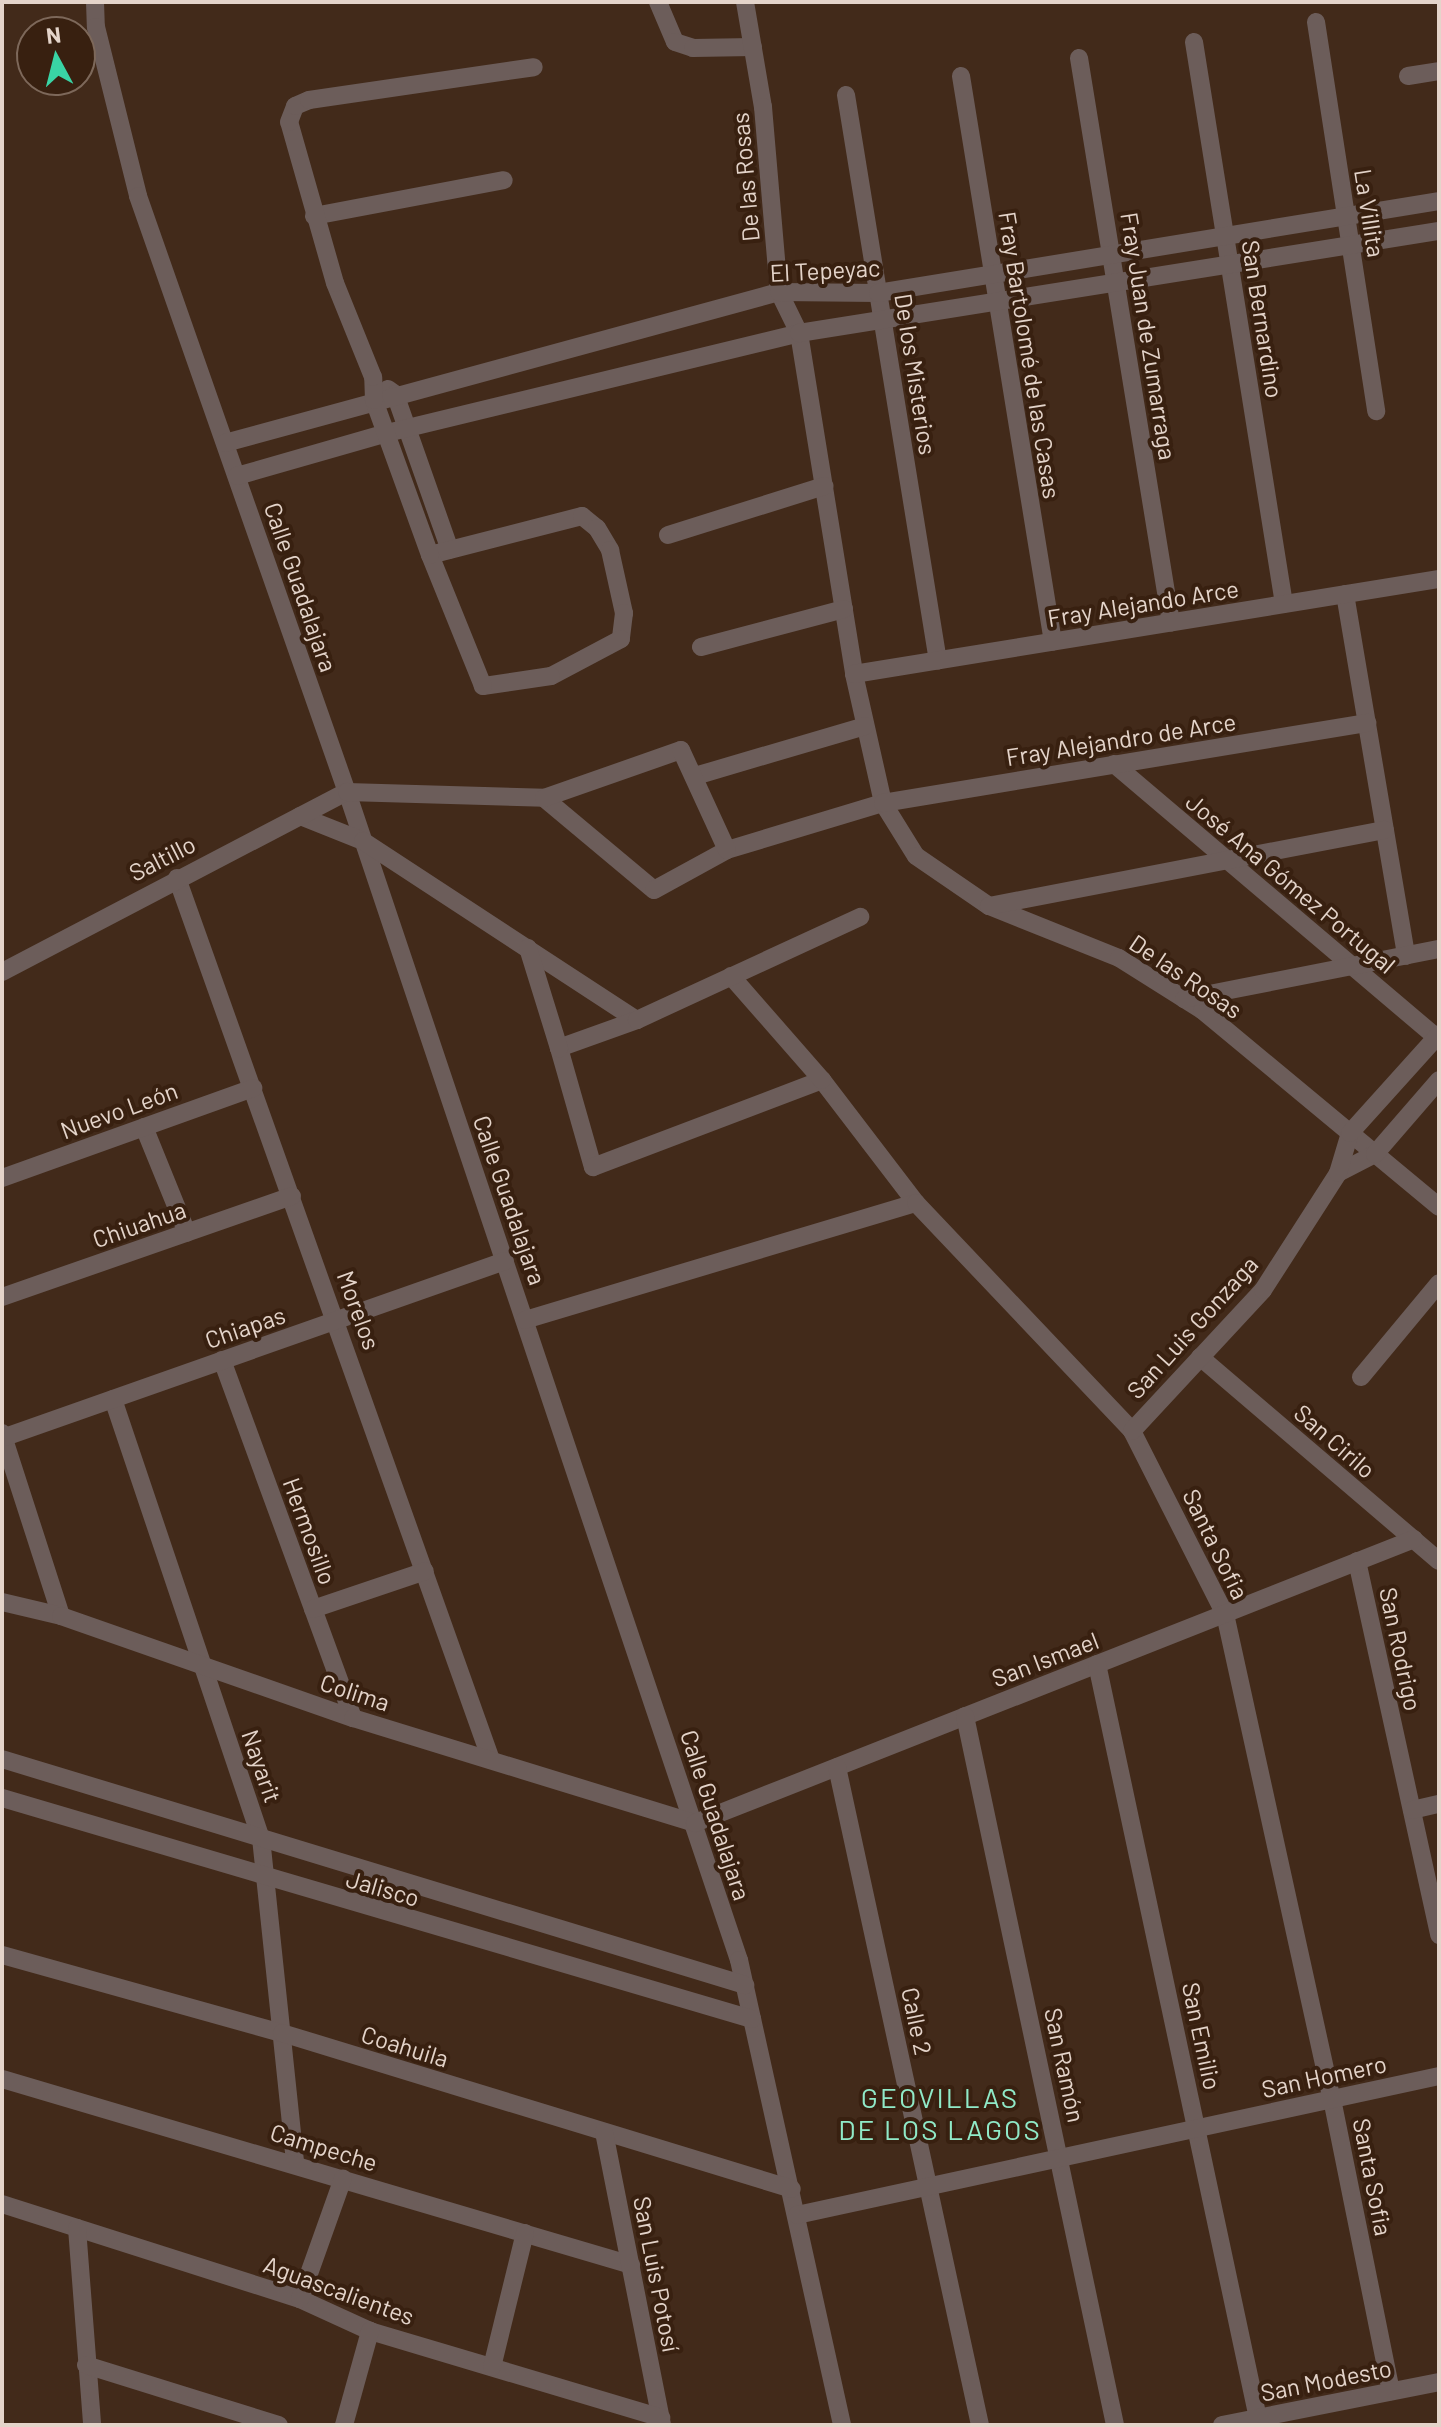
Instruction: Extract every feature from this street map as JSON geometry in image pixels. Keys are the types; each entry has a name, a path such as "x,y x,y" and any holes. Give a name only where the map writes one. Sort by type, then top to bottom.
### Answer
{"street":[{"name":"Calle Guadalajara","path":"95,2 96,27 138,196 347,792 695,1823 745,1985 842,2425"},
{"path":"658,2 675,42 693,48 753,47"},
{"name":"De las Rosas","path":"745,2 753,47 779,292 799,333 854,674 883,803 916,856 989,906 1119,958 1184,999 1439,1207"},
{"name":"La Villita","path":"1316,22 1376,411"},
{"name":"San Bernardino","path":"1194,42 1284,604"},
{"name":"Fray Juan de Zumarraga","path":"1079,58 1171,623"},
{"path":"430,555 582,516 597,528 610,550 624,613 621,639 551,676 483,686 430,555 374,400 373,377 314,216 289,122 295,106 534,67"},
{"path":"1408,76 1439,71"},
{"name":"Fray Bartolomé de las Casas","path":"961,76 1053,642"},
{"name":"De los Misterios","path":"846,95 938,661"},
{"path":"314,216 504,180"},
{"name":"El Tepeyac","path":"225,443 395,394 779,292 878,293 1439,201"},
{"path":"237,476 406,428 799,333 1229,262 1439,231"},
{"path":"373,377 395,394 450,550"},
{"path":"668,535 824,486"},
{"name":"Fray Alejando Arce","path":"854,674 1439,579"},
{"path":"1345,594 1406,956"},
{"path":"701,647 844,609"},
{"name":"Fray Alejandro de Arce","path":"727,850 883,803 1367,723"},
{"path":"695,776 865,726"},
{"path":"347,792 544,798 681,750 727,850 654,890 544,798"},
{"name":"José Ana Gómez Portugal","path":"1114,764 1438,1036"},
{"name":"Saltillo","path":"2,972 347,792"},
{"path":"300,816 363,841 637,1020"},
{"path":"989,906 1385,830"},
{"name":"Morelos","path":"177,878 337,1320 491,1760"},
{"path":"559,1048 637,1020 860,917"},
{"path":"528,948 593,1167 822,1080"},
{"path":"1184,999 1439,949"},
{"name":"Santa Sofia","path":"731,976 822,1080 916,1203 1132,1431 1225,1614 1332,2099 1391,2391"},
{"name":"San Luis Gonzaga","path":"1132,1431 1263,1290 1338,1173 1350,1133 1438,1036"},
{"path":"1338,1173 1375,1154 1439,1080"},
{"name":"Nuevo León","path":"2,1178 253,1088"},
{"path":"144,1127 187,1233"},
{"name":"Chiuahua","path":"2,1297 292,1196"},
{"path":"525,1320 848,1219 916,1203"},
{"name":"Chiapas","path":"3,1436 505,1261"},
{"path":"1361,1377 1439,1283"},
{"name":"San Cirilo","path":"1200,1357 1439,1561"},
{"name":"Hermosillo","path":"222,1360 353,1718"},
{"name":"Nayarit","path":"113,1399 261,1838 295,2163"},
{"path":"3,1436 61,1616"},
{"name":"San Ismael","path":"695,1823 1414,1539"},
{"name":"San Rodrigo","path":"1357,1561 1439,1935"},
{"path":"313,1609 425,1571"},
{"name":"Colima","path":"2,1602 61,1616 353,1718 695,1823"},
{"name":"San Emilio","path":"1097,1664 1258,2418"},
{"name":"San Ramón","path":"965,1716 1115,2425"},
{"name":"Jalisco","path":"2,1759 745,1985"},
{"name":"Calle 2","path":"837,1767 980,2425"},
{"name":"Jalisco","path":"2,1798 264,1879 752,2019"},
{"path":"1412,1810 1439,1804"},
{"name":"Coahuila","path":"2,1955 282,2033 792,2189"},
{"name":"San Homero","path":"797,2215 1439,2076"},
{"name":"Campeche","path":"2,2079 295,2163 631,2265"},
{"name":"San Luis Potosí","path":"604,2132 661,2421"},
{"path":"300,2299 343,2178"},
{"name":"Aguascalientes","path":"2,2204 300,2299 370,2331 661,2421"},
{"path":"77,2228 92,2425"},
{"path":"492,2367 525,2233"},
{"path":"344,2425 370,2331"},
{"path":"86,2365 279,2425"},
{"name":"San Modesto","path":"1222,2425 1439,2382"}],"district":[{"name":"GEOVILLAS DE LOS LAGOS","path":"940,2113"}]}
